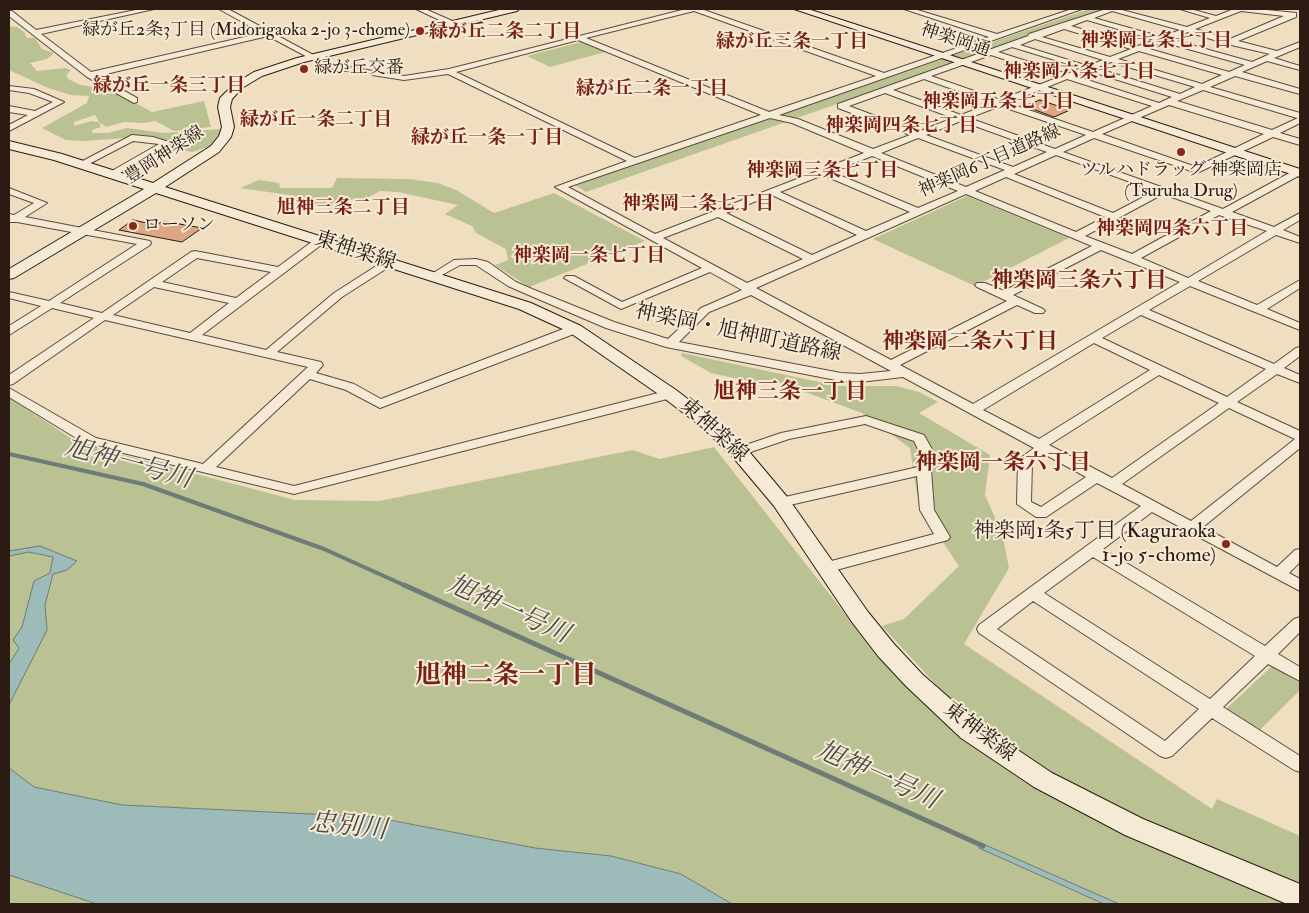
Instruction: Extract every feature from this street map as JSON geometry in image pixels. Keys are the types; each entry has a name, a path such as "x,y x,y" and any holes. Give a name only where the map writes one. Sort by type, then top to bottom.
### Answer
{"street":[{"path":"34,33 150,9"},
{"path":"223,9 328,66 404,78 449,71 694,9 884,76"},
{"path":"420,9 453,24"},
{"name":"豊岡神楽線","path":"9,275 215,149 225,137 228,127 224,107 226,98 238,86 258,74 312,57 514,9"},
{"name":"神楽岡通","path":"799,9 1299,172"},
{"path":"907,9 997,37"},
{"path":"1078,9 560,187 1300,586"},
{"path":"1113,216 1010,172 841,106 1111,9 1277,54"},
{"path":"1183,9 1217,18"},
{"path":"654,238 1240,9 1297,16"},
{"path":"9,13 90,75 134,100"},
{"path":"1230,42 1297,16"},
{"path":"1086,18 1253,65"},
{"path":"1062,26 1138,49 1300,92"},
{"path":"1015,31 1300,116"},
{"path":"90,75 269,34"},
{"path":"579,38 769,115 795,121 1300,327"},
{"path":"1010,44 1181,97"},
{"name":"神楽岡6丁目道路線","path":"670,344 705,310 750,288 811,259 1300,44"},
{"path":"989,52 1160,106"},
{"path":"1267,59 1300,68"},
{"path":"449,71 634,162"},
{"path":"922,76 1197,170 1300,120"},
{"path":"9,88 31,91 60,102 9,128"},
{"path":"884,90 1300,240"},
{"path":"1170,102 1300,142"},
{"path":"9,109 37,114"},
{"path":"82,164 132,138 154,140 167,144 113,174"},
{"name":"東神楽線","path":"9,145 82,164 526,306 575,329 670,394 708,423 739,452 781,502 825,568 886,650 914,680 970,731 1042,780 1134,827 1300,897"},
{"path":"824,172 918,212"},
{"path":"1133,258 1299,172"},
{"path":"9,190 42,203 11,219"},
{"path":"1076,236 1162,191"},
{"path":"772,192 866,235"},
{"path":"718,213 811,259"},
{"path":"973,410 1300,216"},
{"path":"9,330 146,243 11,219"},
{"path":"192,337 321,240"},
{"path":"891,365 1100,246"},
{"path":"9,380 195,254 280,271"},
{"name":"神楽岡・旭神町道路線","path":"433,277 458,262 476,262 484,264 512,284 610,326 670,344 841,377 860,378 905,373"},
{"path":"268,354 338,295 388,263"},
{"path":"570,278 621,306 711,268"},
{"path":"152,283 238,302"},
{"path":"1258,310 1300,283"},
{"path":"981,285 1040,311"},
{"path":"9,295 317,365 205,469"},
{"path":"1141,311 1300,379"},
{"path":"308,374 350,387 380,404 575,329"},
{"path":"1094,339 1300,436"},
{"path":"1112,485 1300,351"},
{"path":"1097,476 1041,514 1024,504 1025,460 1158,370"},
{"path":"9,392 90,441 294,490 670,394"},
{"path":"739,452 786,436 866,420 918,438 927,453 924,470 927,510 943,537 825,568"},
{"path":"1192,528 1300,441"},
{"path":"781,502 924,470"},
{"path":"1151,506 985,629 1166,751 1300,623"},
{"path":"1091,549 1300,675"},
{"path":"1278,574 1300,554"},
{"path":"1033,594 1300,765"}],"green space":[{"path":"1089,9 1108,9 586,192 575,185"},
{"path":"9,26 17,27 24,32 27,38 35,38 42,49 54,53 47,59 30,63 37,71 65,68 71,70 66,76 70,80 81,85 100,88 104,91 97,85 101,84 152,112 204,101 211,127 174,131 155,121 144,123 124,122 106,127 99,122 101,127 92,130 92,133 108,133 127,128 164,133 220,129 219,138 211,146 192,152 176,149 179,146 155,139 66,140 42,128 87,103 89,96 71,95 48,88 9,70","holes":["95,115 99,122 91,121 74,126 74,122"]},
{"path":"581,42 605,52 550,67 527,56"},
{"path":"337,178 409,179 438,183 456,190 494,213 554,193 645,241 529,287 495,265 508,260 506,249 476,233 472,226 445,214 458,205 398,192 380,191 367,198 355,198 334,209 302,205 317,199 240,188 259,180 279,183 280,188 332,188"},
{"path":"967,196 1069,238 975,286 873,239"},
{"path":"682,353 838,386 896,386 919,392 938,402 919,413 990,455 985,495 1002,533 1009,568 964,644 1212,809 1217,799 1300,836 1300,888 1142,823 1048,774 976,728 882,626 904,619 959,566 919,507 910,448 862,413 775,381 756,383 711,373 681,356"},
{"path":"9,397 78,443 295,500 379,501 633,450 659,459 714,447 860,633 905,683 1043,789 1226,879 1289,904 732,904 681,874 611,856 535,848 374,817 122,805 34,787 9,768"},
{"path":"1272,666 1300,683 1300,690 1259,731 1225,710"},
{"path":"9,875 25,879 97,904 9,904"}],"water":[{"path":"40,546 77,561 67,570 53,574 45,605 47,630 9,705 9,664 19,648 13,640 22,627 34,581 50,573 53,557 29,552 9,556 9,551"},
{"name":"忠別川","path":"9,768 34,787 122,805 374,817 535,848 611,856 681,874 732,904 97,904 9,875"},
{"path":"981,843 1119,904 1104,904 979,848"}],"building":[{"path":"1040,100 1070,110 1054,117 1024,106"},
{"path":"133,220 156,225 163,221 202,228 182,242 119,230"}],"waterway":[{"name":"旭神一号川","path":"9,454 143,484 324,549 406,586"},
{"name":"旭神一号川","path":"404,585 983,846"}],"place":[{"name":"緑が丘2条3丁目 (Midorigaoka 2-jo 3-chome)","path":"420,31"},
{"name":"緑が丘交番","path":"304,69"},
{"name":"ツルハドラッグ 神楽岡店 (Tsuruha Drug)","path":"1181,152"},
{"name":"ローソン","path":"133,226"},
{"name":"神楽岡1条5丁目 (Kaguraoka 1-jo 5-chome)","path":"1226,544"}],"district":[{"name":"緑が丘二条二丁目","path":"505,33"},
{"name":"神楽岡七条七丁目","path":"1156,42"},
{"name":"緑が丘三条一丁目","path":"792,43"},
{"name":"神楽岡六条七丁目","path":"1079,73"},
{"name":"緑が丘一条三丁目","path":"169,87"},
{"name":"緑が丘二条一丁目","path":"652,90"},
{"name":"神楽岡五条七丁目","path":"998,103"},
{"name":"緑が丘一条二丁目","path":"316,121"},
{"name":"神楽岡四条七丁目","path":"901,127"},
{"name":"緑が丘一条一丁目","path":"487,139"},
{"name":"神楽岡三条七丁目","path":"822,172"},
{"name":"神楽岡二条七丁目","path":"698,205"},
{"name":"旭神三条二丁目","path":"343,209"},
{"name":"神楽岡四条六丁目","path":"1172,230"},
{"name":"神楽岡一条七丁目","path":"589,257"},
{"name":"神楽岡三条六丁目","path":"1079,282"},
{"name":"神楽岡二条六丁目","path":"970,343"},
{"name":"旭神三条一丁目","path":"790,393"},
{"name":"神楽岡一条六丁目","path":"1003,464"},
{"name":"旭神二条一丁目","path":"506,677"}]}
